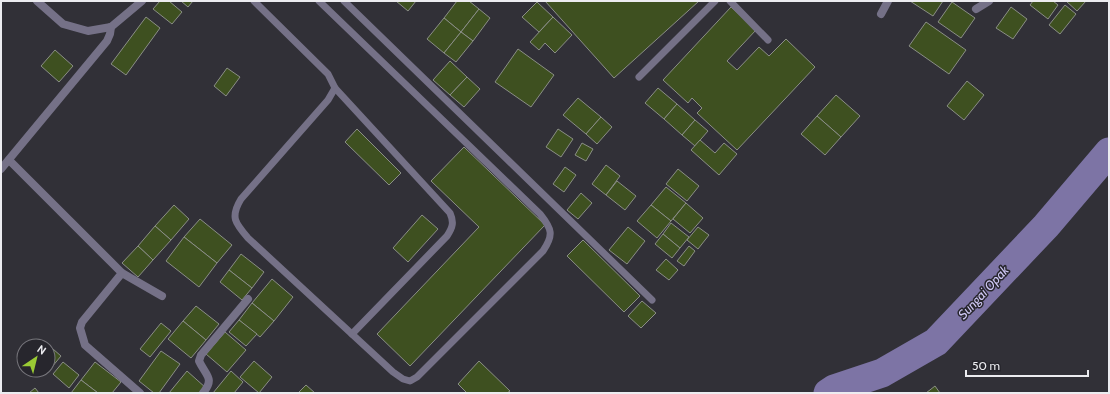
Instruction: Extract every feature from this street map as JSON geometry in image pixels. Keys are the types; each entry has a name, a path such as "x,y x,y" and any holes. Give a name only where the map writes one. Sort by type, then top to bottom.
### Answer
{"street":[{"path":"37,1 63,24 88,31 111,27 142,1"},
{"path":"881,14 888,1"},
{"path":"976,9 989,1"},
{"path":"1,169 107,41 111,27"},
{"path":"9,160 122,273 162,296"},
{"path":"122,273 82,322 80,328 85,345 140,393"},
{"path":"203,393 209,385 209,377 199,361 201,355 248,299"}],"lane":[{"path":"254,1 328,74 335,88 450,213 454,221 452,229 447,236 352,334"},
{"path":"319,1 540,214 548,224 551,234 549,242 543,251 417,377 410,381 403,379 393,372 248,238 239,228 234,218 235,209 241,199 328,100 335,88"},
{"path":"344,1 652,300"},
{"path":"639,77 715,1"},
{"path":"730,1 768,40"}],"building":[{"path":"160,1 169,1 182,12 172,24 153,9"},
{"path":"181,1 193,1 188,7"},
{"path":"396,1 416,1 408,11"},
{"path":"457,1 469,1 479,9 461,32 444,18"},
{"path":"545,1 699,1 614,78"},
{"path":"910,1 943,1 933,16"},
{"path":"1033,1 1053,1 1058,5 1048,19 1030,5"},
{"path":"1066,1 1086,1 1077,11"},
{"path":"537,2 553,17 539,32 522,17"},
{"path":"952,2 975,18 961,38 938,22"},
{"path":"1065,5 1076,14 1060,34 1049,25"},
{"path":"731,7 756,30 727,61 737,70 759,47 769,56 786,39 815,67 737,150 697,113 702,108 692,98 688,103 663,80"},
{"path":"1011,7 1027,19 1013,39 996,28"},
{"path":"479,9 490,18 473,41 461,32"},
{"path":"146,17 160,28 126,75 111,64"},
{"path":"553,17 572,35 555,53 545,43 539,50 530,42"},
{"path":"444,18 461,32 444,53 427,39"},
{"path":"926,22 966,50 949,74 909,46"},
{"path":"461,32 473,41 456,62 444,53"},
{"path":"518,49 554,75 531,107 495,82"},
{"path":"55,50 73,66 59,82 41,66"},
{"path":"450,61 467,77 450,95 433,80"},
{"path":"227,68 240,77 226,96 214,86"},
{"path":"467,77 480,89 464,107 450,95"},
{"path":"967,81 984,95 964,120 947,106"},
{"path":"658,88 677,104 664,119 645,103"},
{"path":"836,95 860,116 841,137 817,116"},
{"path":"578,98 601,117 586,134 563,115"},
{"path":"677,104 695,120 682,135 664,119"},
{"path":"817,116 841,137 825,155 801,134"},
{"path":"601,117 612,127 597,144 586,134"},
{"path":"695,120 708,131 695,146 682,135"},
{"path":"357,129 401,173 389,185 345,142"},
{"path":"558,129 573,139 561,157 546,147"},
{"path":"700,140 715,153 724,143 737,154 719,175 691,150"},
{"path":"582,143 593,149 586,161 575,155"},
{"path":"464,147 545,225 410,366 377,334 479,227 431,181"},
{"path":"606,165 620,176 606,195 592,184"},
{"path":"565,167 576,175 564,192 553,184"},
{"path":"678,169 699,186 687,201 666,184"},
{"path":"617,181 636,196 625,210 606,195"},
{"path":"666,187 686,203 671,221 651,205"},
{"path":"581,193 592,203 578,219 567,210"},
{"path":"686,203 703,218 690,233 673,219"},
{"path":"174,205 189,219 171,240 155,226"},
{"path":"651,205 671,221 657,238 637,221"},
{"path":"422,215 438,229 408,262 393,248"},
{"path":"200,219 232,245 217,263 184,237"},
{"path":"671,223 689,237 680,248 663,234"},
{"path":"155,226 171,240 153,260 138,246"},
{"path":"628,227 645,241 627,264 609,250"},
{"path":"698,227 709,235 698,249 687,240"},
{"path":"663,234 680,248 672,258 655,244"},
{"path":"184,237 217,263 199,287 166,261"},
{"path":"583,240 640,296 624,312 567,256"},
{"path":"138,246 153,260 138,277 122,263"},
{"path":"689,246 695,251 684,266 677,261"},
{"path":"241,254 264,272 252,288 229,270"},
{"path":"666,259 678,270 669,280 656,270"},
{"path":"229,270 252,288 242,300 220,282"},
{"path":"272,279 293,297 274,321 252,303"},
{"path":"642,301 656,313 641,328 628,316"},
{"path":"252,303 274,321 260,337 239,320"},
{"path":"196,306 219,324 206,340 183,321"},
{"path":"239,320 257,334 246,346 229,332"},
{"path":"183,321 206,340 191,358 168,339"},
{"path":"161,323 171,331 150,357 140,349"},
{"path":"225,332 246,350 227,372 206,354"},
{"path":"161,351 180,364 159,393 154,393 139,381"},
{"path":"56,352 61,356 56,362"},
{"path":"254,361 272,377 259,393 240,377"},
{"path":"479,361 510,391 507,393 467,393 458,384"},
{"path":"63,362 79,375 69,388 56,377 56,370"},
{"path":"95,362 121,382 112,393 98,393 81,380"},
{"path":"187,371 206,388 201,393 169,393"},
{"path":"231,371 243,382 234,393 213,393"},
{"path":"81,380 98,393 71,393"},
{"path":"306,385 315,393 298,393"},
{"path":"935,386 940,393 926,393"},
{"path":"35,388 39,393 29,393"}],"waterway":[{"name":"Sungai Opak","path":"828,393 834,389 882,373 936,342 1046,226 1109,152"}]}
